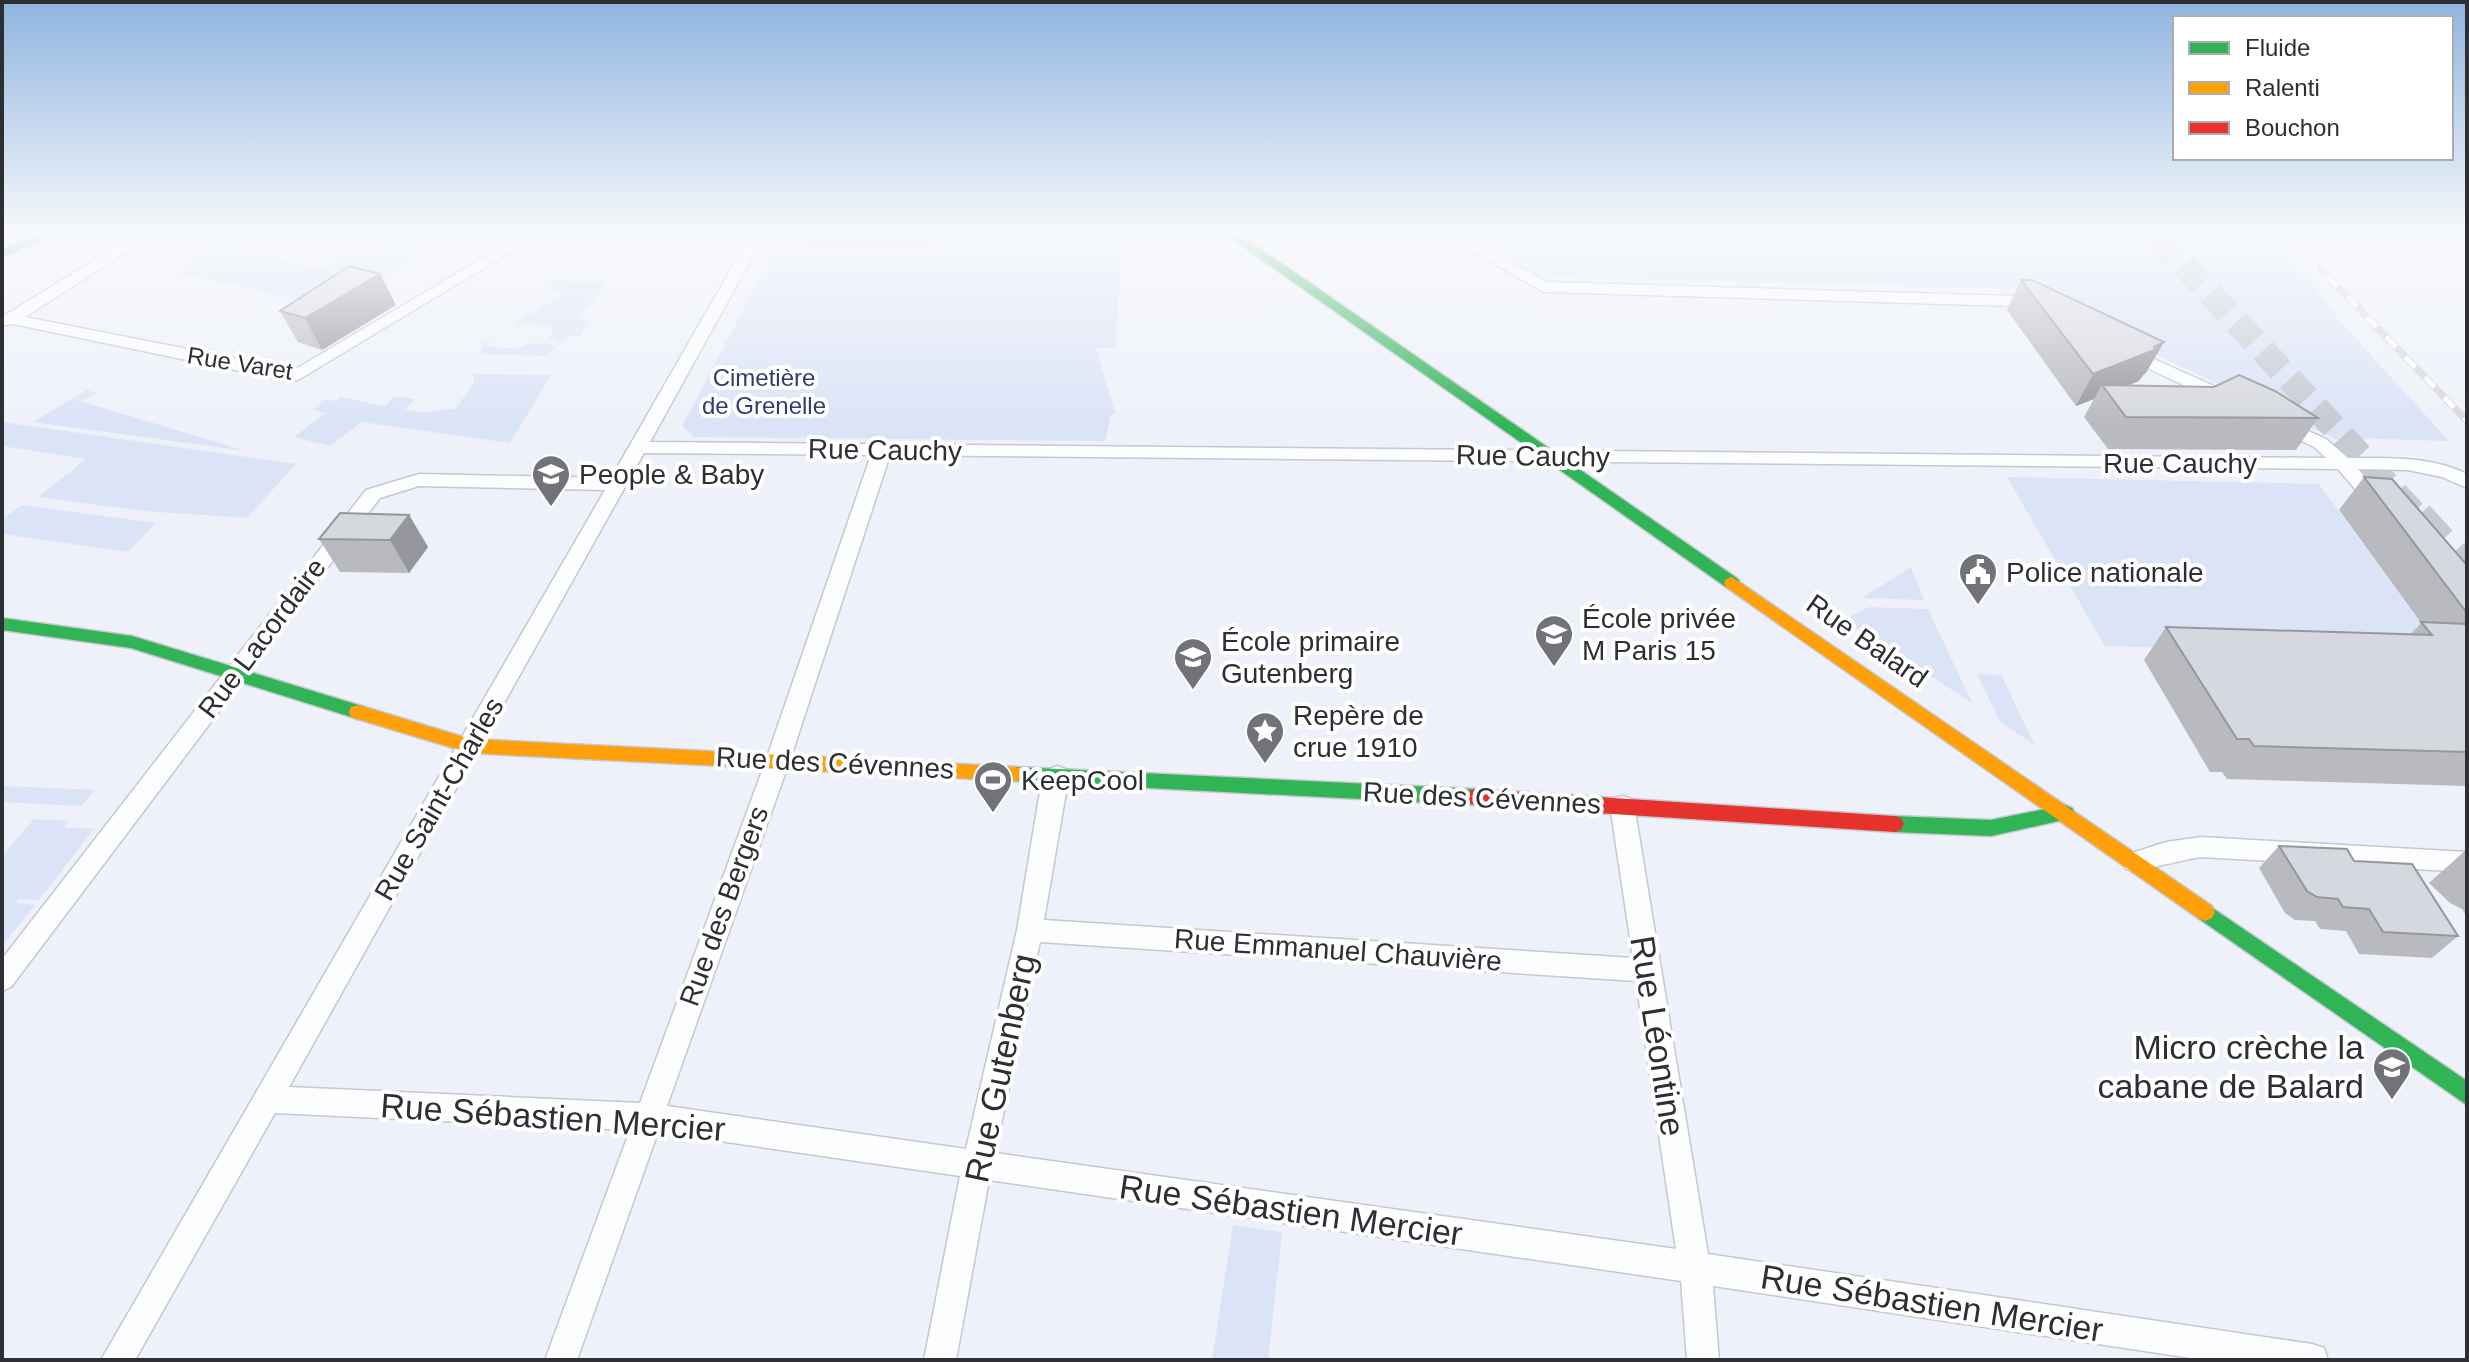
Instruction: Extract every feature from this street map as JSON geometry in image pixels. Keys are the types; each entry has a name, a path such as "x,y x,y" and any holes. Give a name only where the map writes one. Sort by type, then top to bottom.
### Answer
{"street":[{"path":"6,322 42,300"},
{"name":"Rue Varet","path":"6,322 288,376 298,375 424,300"},
{"name":"Rue Saint-Charles","path":"117,1360 470,746 721,300"},
{"name":"Rue Balard","path":"1326,300 2467,1094"},
{"path":"1965,300 2013,301 2055,317"},
{"path":"2111,344 2320,443 2344,464 2387,515"},
{"name":"Rue Cauchy","path":"638,447 2344,464 2427,466 2467,482"},
{"name":"Rue des Bergers","path":"561,1360 778,760 882,450"},
{"name":"Rue Lacordaire","path":"2,979 373,494 419,480 617,484"},
{"name":"Rue des Cévennes","path":"2,624 132,642 470,746 1622,805 1957,829 1991,828 2065,813"},
{"name":"Rue Gutenberg","path":"940,1360 977,1165 1030,930 1057,775"},
{"name":"Rue Léontine","path":"1622,805 1699,1296 1703,1360"},
{"path":"2135,862 2166,852 2201,847 2467,862"},
{"name":"Rue Emmanuel Chauvière","path":"1030,930 1647,970"},
{"name":"Rue Sébastien Mercier","path":"267,1099 647,1117 1693,1267 2312,1360"}],"green space":[{"path":"299,300 345,300 333,307"},
{"path":"554,300 593,300 578,319 589,321 580,336 568,336 561,344 549,338 554,330 552,325 514,324"},
{"name":"Cimetière de Grenelle","path":"749,300 1118,300 1115,348 1096,348 1115,413 1111,415 1105,441 694,437 682,426"},
{"path":"2039,300 2324,300 2449,441 2347,438 2342,442"},
{"path":"500,332 486,343 487,346 518,349 531,344 556,346 547,356 480,354 482,344"},
{"path":"473,374 551,375 510,443 362,422 330,446 294,437 325,413 313,410 326,399 335,401 340,397 385,406 395,396 415,399 405,409 422,413 456,408 474,383"},
{"path":"87,390 97,393 80,401 246,451 33,422"},
{"path":"2,422 296,464 247,518 144,511 38,497 86,459 2,446"},
{"path":"2007,477 2319,484 2445,657 2105,646"},
{"path":"22,505 156,523 128,552 2,534 2,520"},
{"path":"1911,567 1924,600 1862,598"},
{"path":"1869,607 1928,609 1972,703 1844,620"},
{"path":"1977,674 2001,675 2035,745 2000,722"},
{"path":"3,786 95,790 81,806 2,802"},
{"path":"34,819 69,821 64,827 94,829 39,900 19,899 15,903 35,905 2,946 2,856"},
{"path":"1233,1225 1282,1232 1268,1360 1212,1360"}],"building":[{"path":"298,300 336,300 305,318 280,311"},
{"path":"2036,300 2074,300 2164,342 2154,347 2157,349 2093,374"},
{"path":"2239,375 2275,391 2318,418 2126,417 2102,385 2214,387"},
{"path":"2364,477 2392,479 2467,565 2467,613"},
{"path":"340,513 409,515 390,540 319,539"},
{"path":"2421,622 2467,624 2467,752 2254,746 2249,739 2237,739 2166,627 2432,635"},
{"path":"2279,846 2347,849 2354,861 2412,864 2458,936 2383,932 2369,909 2343,907 2338,899 2317,897 2307,891"}],"tunnel":[{"path":"2216,300 2419,519"},
{"path":"2417,517 2467,571"}],"railway":[{"path":"2350,300 2467,421"}],"traffic: fast":[{"path":"1325,300 1732,583"},
{"path":"2,624 132,642 358,712"},
{"path":"1016,774 1475,797"},
{"path":"1894,824 1991,828 2065,813"},
{"path":"2205,912 2467,1094"}],"traffic: slow":[{"path":"1732,583 2205,912"},
{"path":"358,712 470,746 1016,774"}],"traffic: jam":[{"path":"1475,797 1894,824"}],"place":[{"name":"People & Baby","path":"551,508"},
{"name":"Police nationale","path":"1978,606"},
{"name":"École privée M Paris 15","path":"1554,668"},
{"name":"École primaire Gutenberg","path":"1193,691"},
{"name":"Repère de crue 1910","path":"1265,765"},
{"name":"KeepCool","path":"993,814"},
{"name":"Micro crèche la cabane de Balard","path":"2392,1101"}]}
